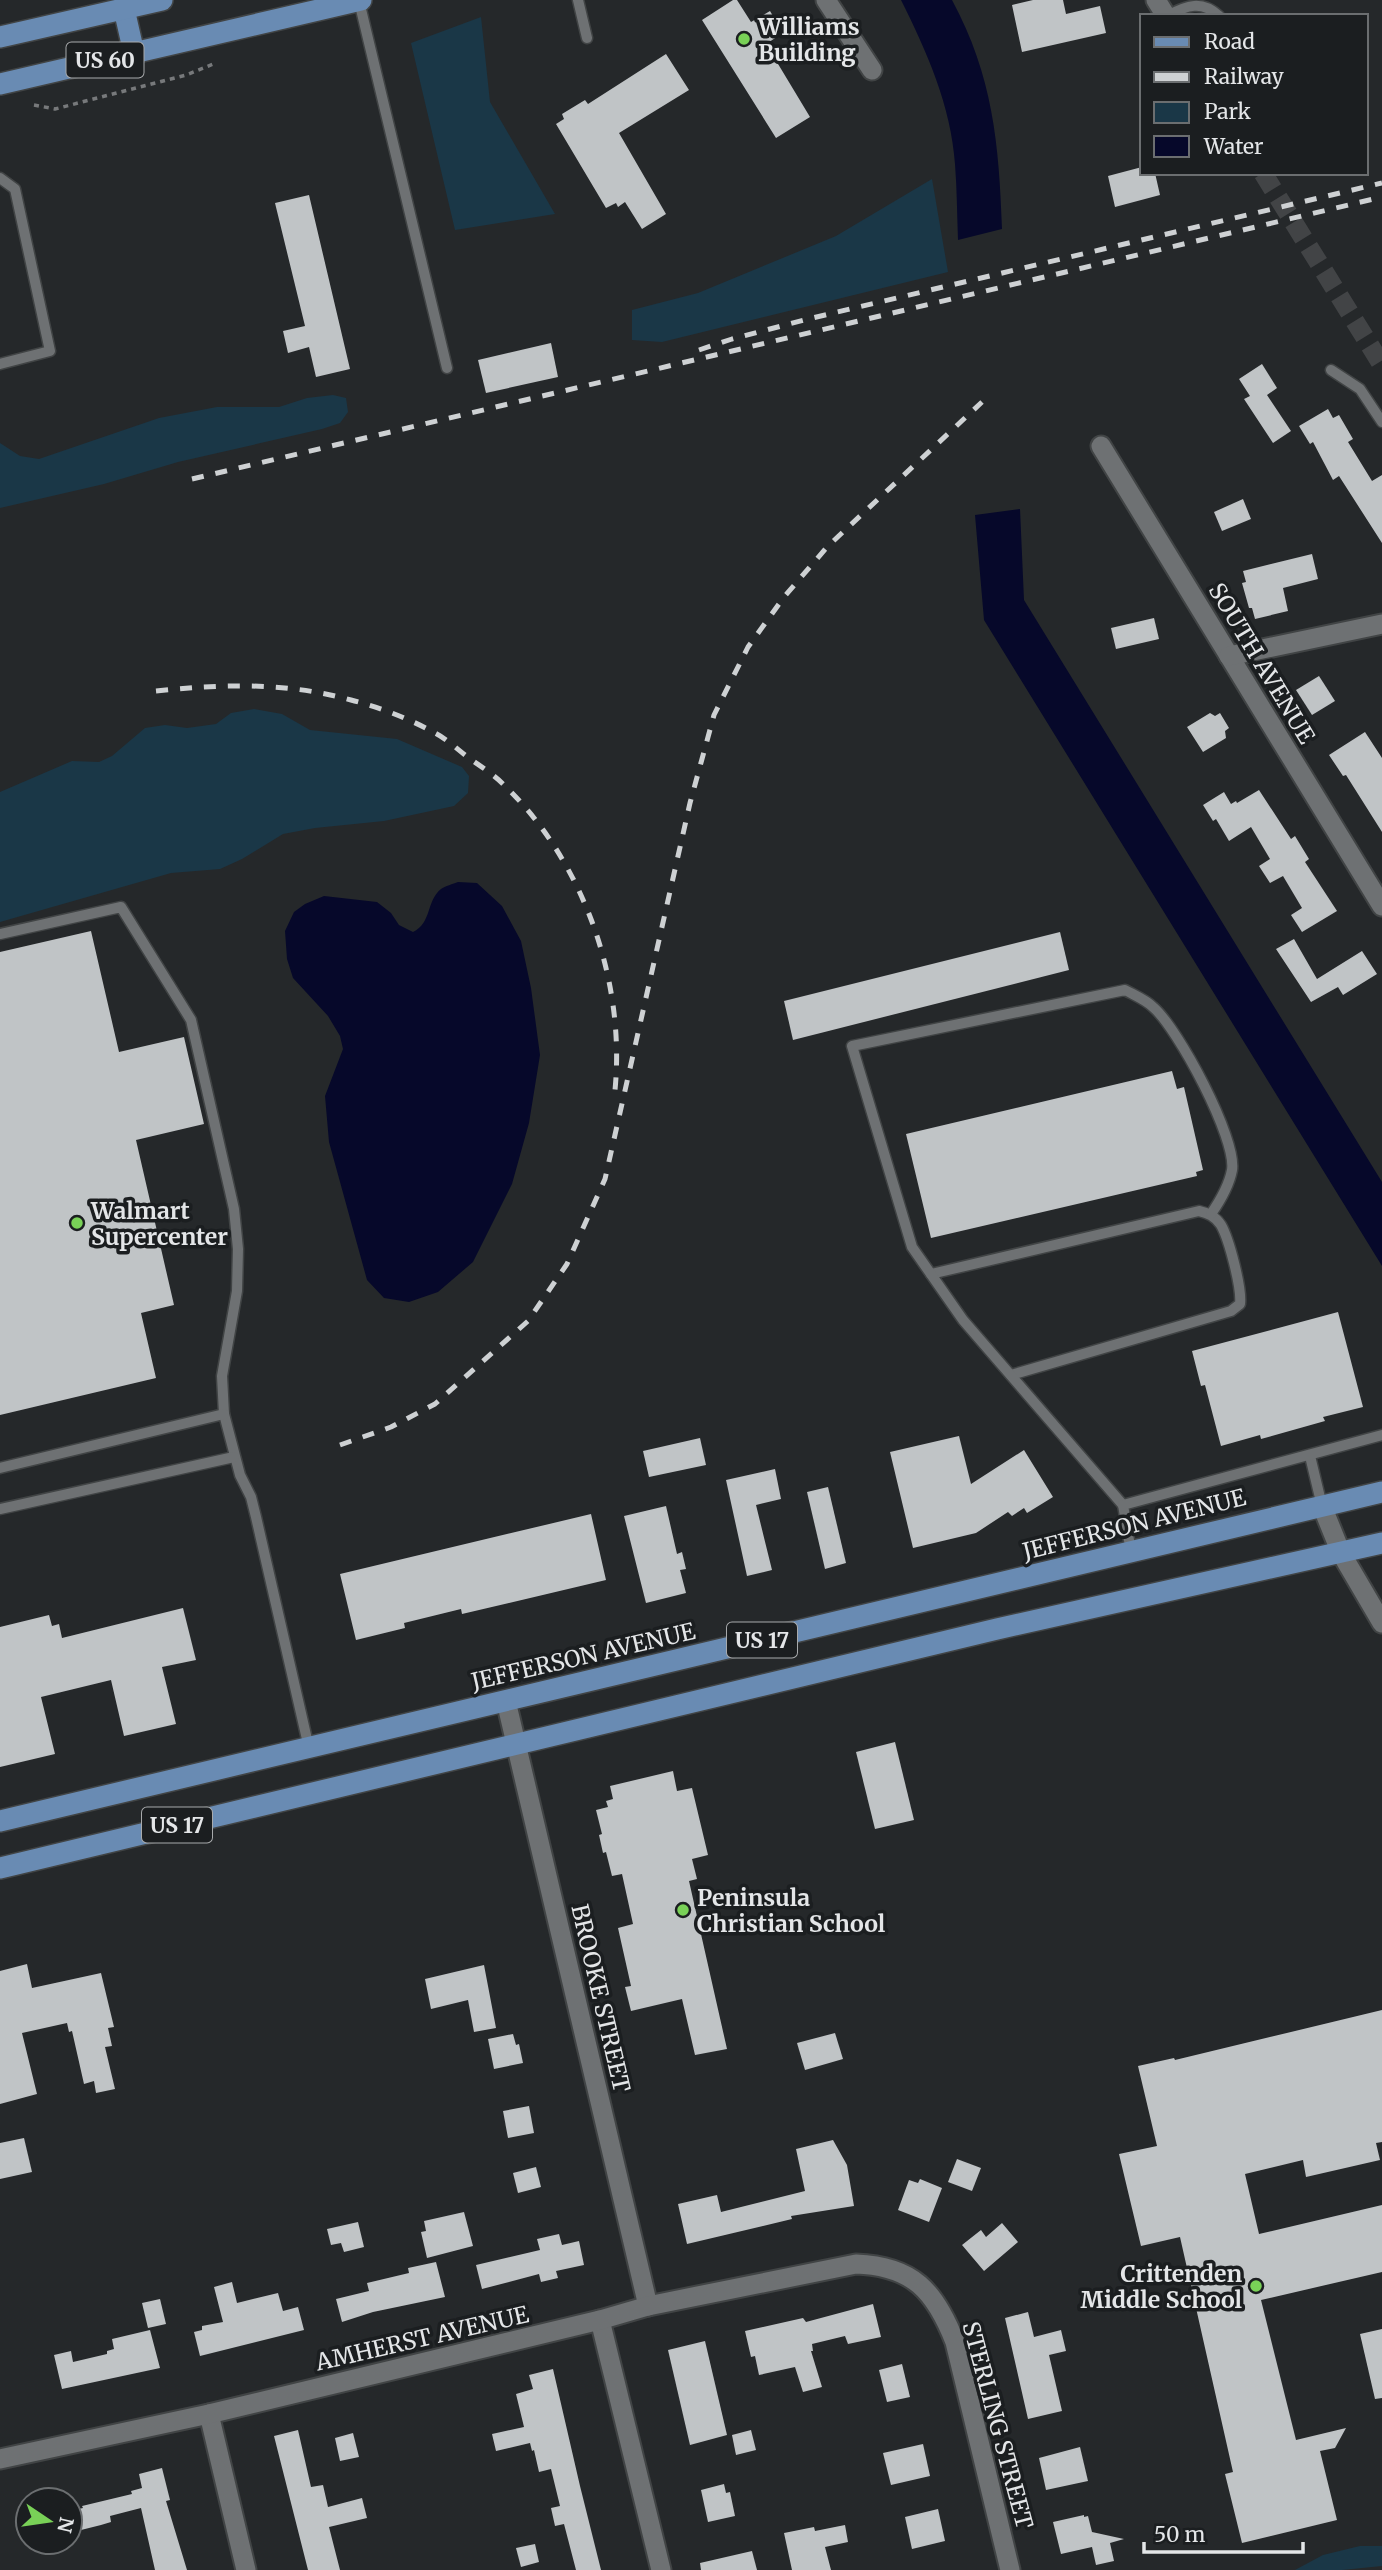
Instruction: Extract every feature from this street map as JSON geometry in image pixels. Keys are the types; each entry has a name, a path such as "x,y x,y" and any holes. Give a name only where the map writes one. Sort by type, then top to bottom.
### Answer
{"main road":[{"name":"US 60","path":"0,37 162,0"},
{"name":"US 60","path":"0,84 360,0"},
{"path":"124,9 134,53"},
{"name":"JEFFERSON AVENUE","path":"0,1821 1382,1492"},
{"name":"US 17","path":"0,1868 998,1629 1382,1543"}],"street":[{"path":"826,0 872,70"},
{"name":"SOUTH AVENUE","path":"1101,446 1382,906"},
{"path":"1229,656 1382,624"},
{"path":"1322,1506 1341,1553 1382,1623"},
{"name":"BROOKE STREET","path":"506,1701 648,2306"},
{"name":"AMHERST AVENUE","path":"0,2459 209,2414 600,2320 648,2306 856,2264"},
{"name":"STERLING STREET","path":"856,2264 872,2265 905,2274 932,2296 945,2318 955,2342 1010,2570"},
{"path":"600,2320 661,2570"},
{"path":"209,2414 246,2570"}],"lane":[{"path":"360,0 447,368"},
{"path":"578,0 587,38"},
{"path":"1171,14 1196,3 1208,6 1217,14"},
{"path":"0,178 15,189 50,351 0,364"},
{"path":"1331,370 1360,389 1382,422"},
{"path":"0,933 121,907 191,1020 234,1209 238,1250 237,1291 222,1376 224,1414 234,1457 251,1497 309,1748"},
{"path":"1131,1552 1122,1505 963,1320 912,1247 852,1046 1125,990 1154,1007 1192,1061 1229,1141 1232,1168 1223,1196 1212,1214"},
{"path":"931,1274 1199,1211 1212,1214 1222,1226 1241,1291 1240,1304 1231,1311 1010,1375"},
{"path":"0,1468 224,1414"},
{"path":"1122,1505 1382,1435"},
{"path":"1310,1456 1322,1506"},
{"path":"0,1509 234,1457"}],"path":[{"path":"34,105 55,109 69,106 186,75 216,62"}],"green space":[{"path":"481,17 490,102 555,214 455,230 411,43"},
{"path":"932,179 948,272 662,342 632,340 632,310 698,293 836,236"},
{"path":"333,395 346,398 348,412 340,423 0,508 0,443 20,456 39,459 159,418 217,407 279,407 307,398"},
{"path":"254,709 282,714 310,730 397,739 462,767 469,776 468,793 454,806 384,821 283,834 220,869 171,873 0,922 0,792 72,761 99,762 112,756 145,728 165,725 187,728 216,724 231,713"},
{"path":"1360,2546 1382,2546 1382,2566 1342,2570 1295,2570 1323,2555"}],"water":[{"path":"901,0 952,0 966,28 977,56 991,111 999,168 1002,229 958,240 955,164 949,121 928,59"},
{"path":"1020,509 1024,600 1382,1182 1382,1266 984,620 975,515"},
{"path":"458,882 477,883 502,906 521,941 531,988 540,1055 529,1123 512,1184 473,1262 438,1292 409,1302 384,1298 367,1280 329,1142 325,1096 343,1049 340,1036 328,1016 293,978 287,959 285,931 294,912 324,896 377,902 391,913 399,925 413,932 423,923 436,894"}],"building":[{"path":"737,0 751,22 770,11 783,33 766,44 810,117 776,138 702,20"},
{"path":"1033,0 1063,0 1066,14 1100,6 1106,33 1022,52 1012,5"},
{"path":"666,54 689,90 619,133 666,214 642,229 625,202 618,207 616,203 606,208 556,124 564,119 562,114 585,100 588,104"},
{"path":"1140,168 1140,175 1155,175 1160,195 1115,207 1108,176"},
{"path":"309,195 350,369 316,377 309,347 288,353 283,331 305,326 275,203"},
{"path":"551,343 558,377 486,393 478,360"},
{"path":"1262,364 1277,388 1267,395 1291,431 1273,443 1244,399 1250,396 1239,379"},
{"path":"1328,409 1333,418 1339,415 1353,439 1348,442 1372,481 1382,475 1382,543 1339,476 1333,480 1313,442 1310,444 1299,426"},
{"path":"1243,499 1251,519 1222,531 1214,512"},
{"path":"1312,554 1318,579 1283,588 1288,611 1255,619 1242,583 1246,582 1243,571"},
{"path":"1154,618 1159,639 1116,649 1111,628"},
{"path":"1319,676 1335,701 1312,715 1296,690"},
{"path":"1210,713 1215,716 1220,713 1229,728 1225,731 1226,738 1203,752 1187,727"},
{"path":"1365,732 1382,758 1382,832 1346,775 1343,776 1329,755"},
{"path":"1259,790 1291,839 1295,836 1309,859 1305,862 1337,911 1302,932 1291,915 1302,908 1283,876 1270,883 1259,866 1270,859 1251,827 1229,841 1216,819 1213,821 1203,805 1224,792 1231,804"},
{"name":"Walmart Supercenter","path":"91,931 119,1052 184,1037 204,1124 136,1140 174,1305 141,1313 156,1378 0,1415 0,952"},
{"path":"1060,932 1069,970 793,1040 784,1001"},
{"path":"1294,939 1317,979 1362,951 1377,974 1343,995 1338,987 1311,1002 1276,949"},
{"path":"1172,1071 1177,1089 1184,1087 1203,1170 1196,1172 1197,1176 931,1238 906,1134"},
{"path":"1338,1312 1363,1407 1323,1417 1325,1421 1261,1439 1260,1435 1221,1446 1205,1385 1201,1386 1192,1351"},
{"path":"959,1436 971,1484 1024,1450 1053,1497 1027,1513 1024,1508 1012,1516 1008,1512 976,1533 913,1548 890,1452"},
{"path":"700,1438 706,1465 649,1477 643,1451"},
{"path":"775,1469 781,1499 756,1505 772,1570 747,1576 726,1480"},
{"path":"828,1487 846,1563 825,1569 807,1492"},
{"path":"666,1506 677,1554 682,1552 686,1569 680,1570 686,1593 646,1603 624,1516"},
{"path":"591,1514 606,1580 462,1614 461,1609 404,1623 405,1628 356,1640 340,1574"},
{"path":"183,1608 196,1660 162,1667 176,1724 124,1736 111,1680 41,1697 55,1754 0,1767 0,1627 49,1615 52,1626 59,1624 62,1638"},
{"path":"895,1742 914,1820 875,1829 856,1752"},
{"name":"Peninsula Christian School","path":"673,1771 677,1791 692,1788 708,1855 692,1859 697,1879 689,1881 727,2049 695,2055 682,1999 631,2011 625,1987 631,1986 618,1928 633,1924 622,1874 612,1876 606,1852 603,1853 596,1810 608,1807 606,1801 613,1799 610,1786"},
{"path":"27,1964 32,1988 101,1973 114,2027 108,2028 112,2046 105,2047 115,2089 96,2093 94,2081 84,2084 72,2031 69,2032 67,2023 22,2033 37,2094 0,2104 0,1971"},
{"path":"484,1965 496,2028 474,2032 468,2000 431,2009 425,1979"},
{"name":"Crittenden Middle School","path":"1382,2010 1382,2142 1376,2143 1380,2160 1306,2177 1303,2160 1245,2174 1259,2234 1382,2205 1382,2272 1261,2300 1296,2440 1346,2428 1335,2448 1320,2451 1337,2520 1242,2543 1225,2474 1233,2472 1180,2237 1141,2246 1119,2154 1157,2146 1138,2066 1174,2058 1175,2060"},
{"path":"835,2033 843,2059 805,2070 797,2043"},
{"path":"513,2034 516,2045 519,2044 523,2063 494,2069 488,2039"},
{"path":"529,2106 534,2133 508,2138 503,2111"},
{"path":"24,2138 32,2172 0,2179 0,2143"},
{"path":"833,2140 847,2165 854,2206 791,2216 792,2219 687,2244 678,2204 717,2195 721,2212 805,2191 796,2149"},
{"path":"957,2159 981,2168 972,2191 948,2182"},
{"path":"536,2167 541,2187 518,2193 513,2173"},
{"path":"920,2179 942,2188 929,2222 898,2210 909,2180 918,2183"},
{"path":"464,2212 473,2246 427,2258 421,2232 426,2231 424,2221"},
{"path":"358,2222 364,2247 344,2252 341,2243 331,2245 327,2229"},
{"path":"1002,2223 1018,2242 984,2271 962,2245 981,2230 986,2237"},
{"path":"559,2234 562,2245 579,2241 584,2265 556,2271 558,2278 541,2282 539,2274 482,2289 476,2265 540,2250 537,2239"},
{"path":"436,2262 445,2297 373,2312 342,2322 336,2299 369,2291 367,2283 409,2273 408,2268"},
{"path":"232,2282 237,2303 278,2293 283,2311 298,2307 304,2330 200,2356 194,2332 202,2330 202,2326 223,2322 214,2287"},
{"path":"160,2299 166,2324 148,2328 142,2303"},
{"path":"873,2304 881,2337 848,2344 845,2336 812,2344 811,2351 822,2387 803,2392 795,2367 759,2375 755,2356 751,2357 745,2331 803,2318 806,2322"},
{"path":"1028,2312 1034,2337 1061,2330 1066,2351 1049,2355 1062,2411 1028,2419 1005,2318"},
{"path":"1382,2329 1382,2398 1375,2399 1360,2334"},
{"path":"150,2330 160,2368 62,2389 54,2355 71,2351 73,2362 107,2354 107,2351 114,2349 112,2339"},
{"path":"705,2341 727,2435 690,2445 668,2350"},
{"path":"902,2364 910,2397 887,2402 879,2370"},
{"path":"553,2369 601,2570 576,2570 564,2524 555,2526 551,2508 560,2506 551,2469 539,2472 530,2443 496,2451 492,2434 524,2427 516,2394 533,2389 529,2375"},
{"path":"298,2430 311,2487 323,2485 328,2507 362,2498 367,2518 329,2527 340,2570 308,2570 274,2436"},
{"path":"751,2430 756,2450 736,2455 732,2435"},
{"path":"353,2433 359,2457 340,2461 335,2438"},
{"path":"923,2444 930,2476 891,2485 883,2453"},
{"path":"1080,2447 1088,2481 1046,2490 1039,2458"},
{"path":"162,2468 170,2500 166,2501 187,2570 155,2570 141,2508 110,2516 111,2522 84,2529 84,2506 132,2494 131,2491 142,2488 139,2474"},
{"path":"724,2484 726,2493 730,2492 735,2516 708,2522 701,2490"},
{"path":"938,2509 945,2541 912,2549 905,2517"},
{"path":"1088,2516 1092,2532 1124,2539 1110,2543 1114,2561 1096,2565 1092,2547 1061,2554 1053,2522"},
{"path":"845,2525 848,2542 825,2547 831,2570 792,2570 784,2533"},
{"path":"535,2544 539,2562 521,2567 516,2548"},
{"path":"752,2551 757,2570 701,2570 700,2563"}],"tunnel":[{"path":"1264,175 1382,365"}],"railway":[{"path":"699,350 808,319 1382,183"},
{"path":"192,479 1382,197"},
{"path":"340,1445 391,1427 435,1404 528,1321 567,1264 605,1179 690,803 714,715 748,647 784,597 828,546 982,402"},
{"path":"156,691 206,687 278,687 351,700 394,714 435,733 499,780 532,815 557,850 578,888 594,929 607,971 614,1014 617,1057 614,1099"}],"place":[{"name":"Williams Building","path":"744,39"},
{"name":"Walmart Supercenter","path":"77,1223"},
{"name":"Peninsula Christian School","path":"683,1910"},
{"name":"Crittenden Middle School","path":"1256,2286"}]}
